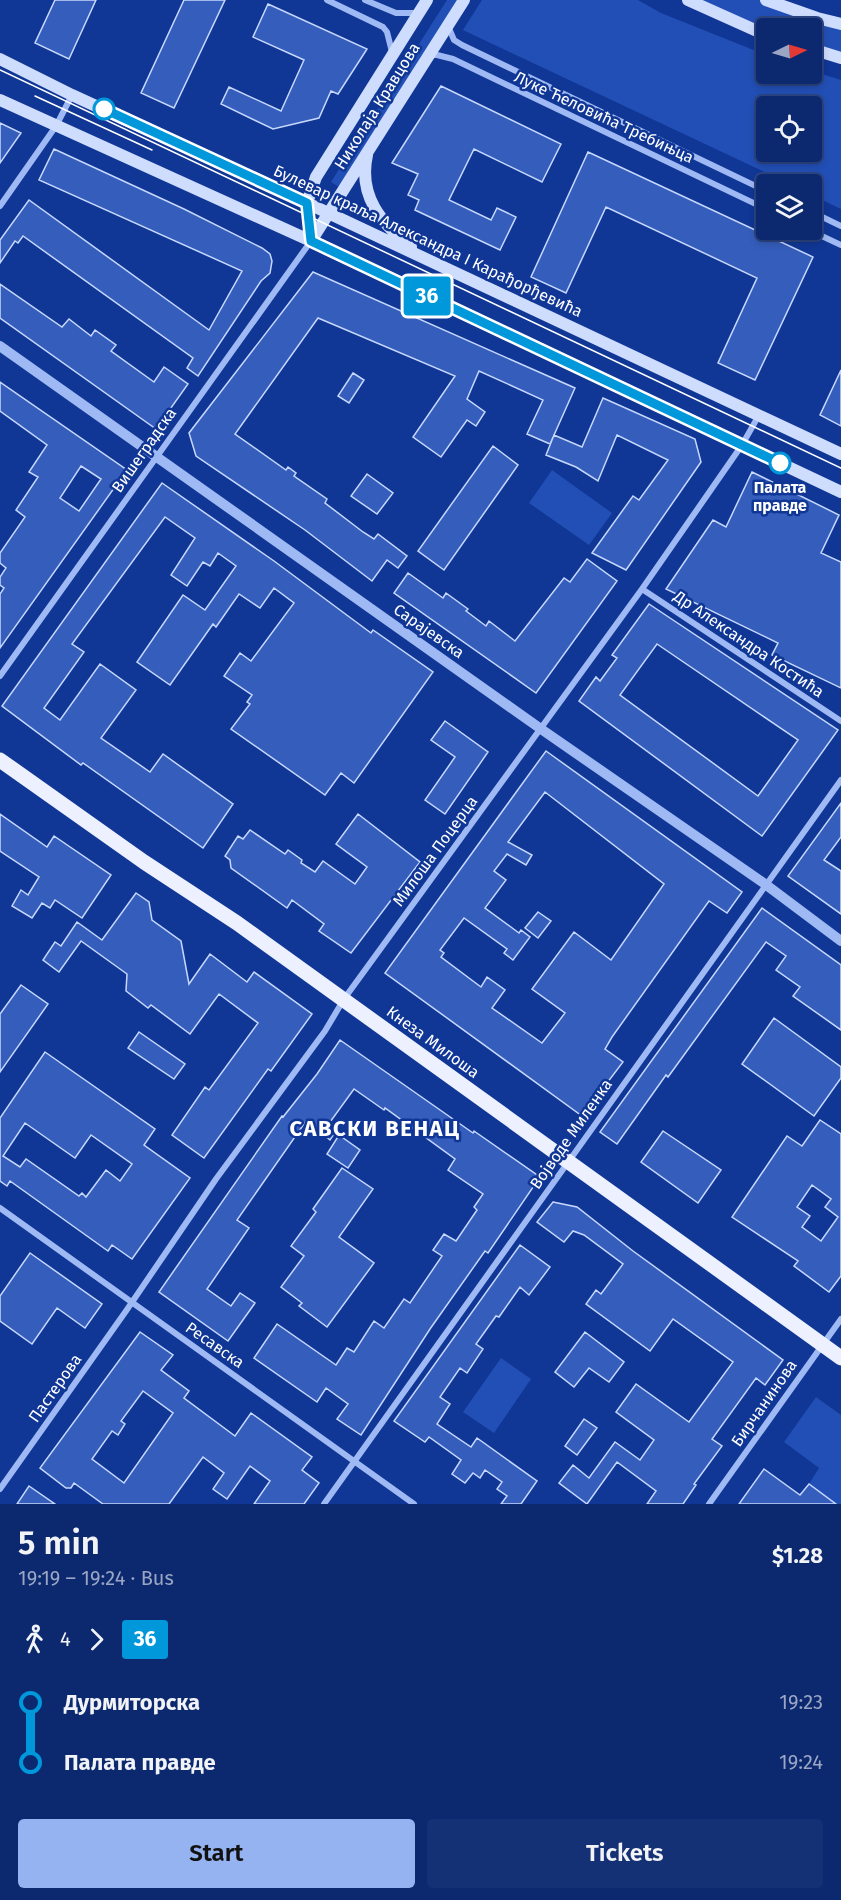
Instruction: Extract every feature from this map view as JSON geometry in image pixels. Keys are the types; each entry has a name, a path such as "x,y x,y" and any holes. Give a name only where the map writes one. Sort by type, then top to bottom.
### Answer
{"main road":[{"name":"Николаја Кравцова","path":"311,241 307,203 316,177 427,0"},
{"name":"Николаја Кравцова","path":"311,241 464,0"},
{"path":"688,0 756,30"},
{"path":"766,0 816,18 841,24"},
{"path":"822,52 841,58"},
{"name":"Булевар краља Александра I Карађорђевића","path":"0,59 72,95 841,454"},
{"path":"0,100 311,241 841,492"},
{"path":"371,146 365,166 366,184 371,204 392,230 426,259"},
{"name":"Кнеза Милоша","path":"0,760 144,862 225,914 841,1358"}],"street":[{"path":"327,0 382,27 390,41 393,55"},
{"path":"365,0 396,13 419,13"},
{"name":"Луке Ћеловића Требињца","path":"448,25 454,40 462,45 756,186"},
{"name":"Луке Ћеловића Требињца","path":"429,55 453,60 756,204"},
{"path":"0,206 56,126 72,95"},
{"path":"822,217 841,226"},
{"path":"822,236 841,244"},
{"name":"Вишеградска","path":"0,676 311,241"},
{"name":"Сарајевска","path":"0,346 541,729 765,884 841,941"},
{"name":"Милоша Поцерца","path":"132,1303 216,1179 325,1031 344,999 642,589 742,445 759,414"},
{"name":"Др Александра Костића","path":"642,589 841,721"},
{"name":"Војводе Миленка","path":"324,1504 841,780"},
{"name":"Ресавска","path":"0,1208 414,1504"},
{"name":"Пастерова","path":"0,1489 132,1303"},
{"name":"Бирчанинова","path":"709,1504 841,1319"}],"shaded area":[{"path":"447,0 457,0 339,187 331,182"},
{"path":"482,0 638,0 661,13 756,51 756,84 822,84 822,74 841,80 841,209 822,200 822,174 769,174 463,30"},
{"path":"688,0 766,0 841,24 841,58 822,52 822,18 756,18 756,31"},
{"path":"552,470 612,513 589,545 529,503"},
{"path":"501,1358 531,1379 494,1433 463,1412"},
{"path":"816,1397 841,1415 841,1504 836,1504 809,1484 819,1468 784,1442"}],"building":[{"path":"55,0 96,0 69,59 35,43"},
{"path":"184,0 225,0 174,108 141,93"},
{"path":"268,4 367,49 338,94 331,91 319,118 273,129 221,104 229,87 281,111 304,60 253,37"},
{"path":"441,86 561,144 542,182 474,149 449,200 491,220 497,208 516,217 500,250 415,210 419,200 408,195 418,174 392,163"},
{"path":"0,123 21,133 0,163"},
{"path":"54,149 184,209 270,254 272,261 270,273 261,281 198,376 187,368 193,358 23,236 18,243 15,241 0,263 0,240 29,200 209,330 242,271 39,180"},
{"path":"588,152 756,230 756,240 777,240 813,257 755,380 718,363 757,278 606,207 566,293 531,277"},
{"path":"313,272 575,388 550,444 527,434 543,400 479,371 467,399 485,412 476,426 467,420 441,457 413,437 455,376 318,318 235,434 286,470 288,467 296,473 294,476 327,499 325,503 363,532 374,539 378,534 407,556 398,568 387,560 372,581 305,530 196,456 189,433"},
{"path":"0,284 62,327 69,319 91,336 95,330 116,345 111,351 154,382 164,367 188,384 156,429 0,318"},
{"path":"841,370 841,426 820,415"},
{"path":"353,373 364,380 349,403 338,396"},
{"path":"0,382 127,470 0,648 0,594 4,588 0,585 0,577 6,568 0,563 0,553 25,517 16,510 38,477 29,472 47,445 0,411","holes":["81,466 101,479 79,511 60,498"]},
{"path":"603,398 695,439 701,462 626,570 592,553 633,496 639,500 668,460 617,435 598,481 576,467 546,455 554,435 582,447"},
{"path":"493,446 518,465 444,570 418,551"},
{"name":"Палата правде","path":"752,472 839,515 821,553 841,562 841,688 772,655 778,643 666,589 713,520 726,527"},
{"path":"367,474 393,493 377,514 351,496"},
{"path":"162,483 274,561 371,633 373,630 433,672 354,783 341,773 325,795 231,729 250,704 247,702 252,695 224,676 240,653 251,661 294,603 274,588 260,608 239,594 216,627 213,624 170,685 137,662 183,595 205,610 236,566 218,553 210,566 203,562 187,586 171,575 195,538 165,517 72,644 84,652 44,708 60,720 100,664 136,690 101,738 150,772 163,754 233,804 203,848 83,763 81,765 2,706"},
{"path":"587,559 617,581 536,693 394,593 408,573 443,598 446,593 486,626 489,621 515,641 564,578 570,582"},
{"path":"649,604 838,730 762,836 579,701 596,677 600,681 617,658 612,655","holes":["657,644 798,740 758,796 620,695"]},
{"path":"445,721 488,752 445,814 425,800 455,757 431,740"},
{"path":"546,751 742,892 727,913 709,901 612,1037 605,1049 623,1062 582,1116 385,973","holes":["545,792 664,884 611,960 574,932 532,989 565,1013 542,1043 492,1008 505,990 487,977 481,987 441,957 444,953 440,950 464,918 507,949 504,953 513,960 530,937 521,930 519,933 485,908 506,880 494,871 507,854 526,865 532,855 508,842"]},
{"path":"841,803 841,837 824,860 841,871 841,914 788,876"},
{"path":"0,814 47,847 54,836 111,875 82,918 55,900 50,908 42,903 32,918 12,906 21,890 28,895 39,877 0,851"},
{"path":"358,814 420,862 351,953 319,931 324,924 292,900 287,908 231,868 230,860 225,856 238,836 243,839 250,830 285,854 288,850 302,860 301,863 315,872 323,861 355,884 367,867 336,844"},
{"path":"136,893 149,902 152,920 181,941 189,984 210,954 247,982 254,972 312,1014 271,1071 268,1069 204,1158 172,1135 205,1087 209,1090 258,1023 219,994 190,1034 151,1005 148,1008 126,991 127,974 81,941 59,972 43,960 55,942 61,946 77,922 102,940"},
{"path":"762,908 841,965 841,1030 793,996 800,987 776,970 786,956 766,942 617,1144 600,1132"},
{"path":"538,912 551,921 538,938 525,928"},
{"path":"21,985 48,1004 0,1072 0,1014"},
{"path":"774,1018 841,1067 841,1078 814,1116 742,1064"},
{"path":"139,1032 185,1064 174,1079 128,1048"},
{"path":"340,1040 540,1177 488,1253 485,1251 430,1329 361,1435 337,1419 348,1404 326,1388 317,1402 254,1358 277,1324 336,1365 347,1348 354,1352 374,1321 384,1328 404,1299 410,1303 442,1256 433,1250 444,1234 456,1241 477,1210 474,1207 483,1194 448,1170 455,1159 385,1108 384,1110 354,1089 330,1122 338,1128 330,1140 306,1121 237,1220 249,1228 207,1289 231,1306 240,1293 255,1303 228,1341 159,1292 282,1116 317,1074"},
{"path":"45,1052 155,1129 144,1145 190,1178 132,1259 112,1245 108,1251 10,1181 7,1186 0,1181 0,1118","holes":["25,1123 75,1158 91,1135 132,1164 120,1181 106,1170 86,1197 82,1193 79,1196 26,1159 20,1167 3,1156"]},
{"path":"820,1120 841,1134 841,1276 829,1292 794,1266 798,1261 732,1217 787,1136 802,1146","holes":["812,1185 831,1199 825,1207 838,1217 821,1241 802,1227 810,1216 797,1207"]},
{"path":"663,1131 721,1170 698,1203 641,1162"},
{"path":"339,1135 360,1150 348,1168 327,1154"},
{"path":"342,1168 373,1189 339,1237 374,1263 327,1327 299,1306 302,1303 281,1287 304,1256 291,1246 316,1212 313,1209"},
{"path":"553,1202 577,1207 633,1251 783,1360 765,1385 756,1378 712,1439 722,1446 694,1484 696,1485 683,1504 647,1504 656,1491 617,1462 587,1504 559,1483 573,1465 589,1478 615,1442 640,1460 654,1440 616,1412 636,1384 689,1422 733,1362 673,1319 650,1351 586,1304 596,1290 601,1294 623,1264 584,1235 573,1231 564,1242 537,1222"},
{"path":"520,1245 550,1267 529,1295 520,1287 499,1317 496,1316 476,1344 483,1349 467,1373 460,1368 440,1397 450,1404 437,1424 471,1447 477,1438 537,1481 521,1504 501,1504 507,1496 497,1489 502,1482 485,1470 480,1478 473,1473 465,1483 452,1474 461,1460 429,1437 425,1442 394,1421"},
{"path":"30,1253 102,1304 85,1328 57,1308 32,1344 0,1321 0,1296"},
{"path":"140,1332 173,1355 161,1370 189,1391 184,1398 235,1436 251,1413 312,1457 302,1470 319,1483 304,1504 254,1504 270,1481 250,1466 227,1499 213,1489 224,1473 203,1457 169,1504 103,1504 74,1483 71,1488 66,1488 40,1468","holes":["143,1391 173,1413 124,1483 92,1459 112,1431 118,1435 125,1424 121,1421"]},
{"path":"585,1332 624,1362 609,1382 589,1368 574,1387 555,1372"},
{"path":"584,1419 597,1428 577,1455 565,1446"},
{"path":"764,1469 800,1495 809,1484 836,1504 739,1504"},
{"path":"29,1486 55,1504 17,1504"}],"tram line":[{"path":"0,70 841,468"},
{"path":"35,96 152,150"}],"bus line":[{"name":"36","path":"104,109 307,203 311,241 780,463"}],"place":[{"name":"Палата правде","path":"780,463"}],"district":[{"name":"САВСКИ ВЕНАЦ","path":"375,1128"}]}
